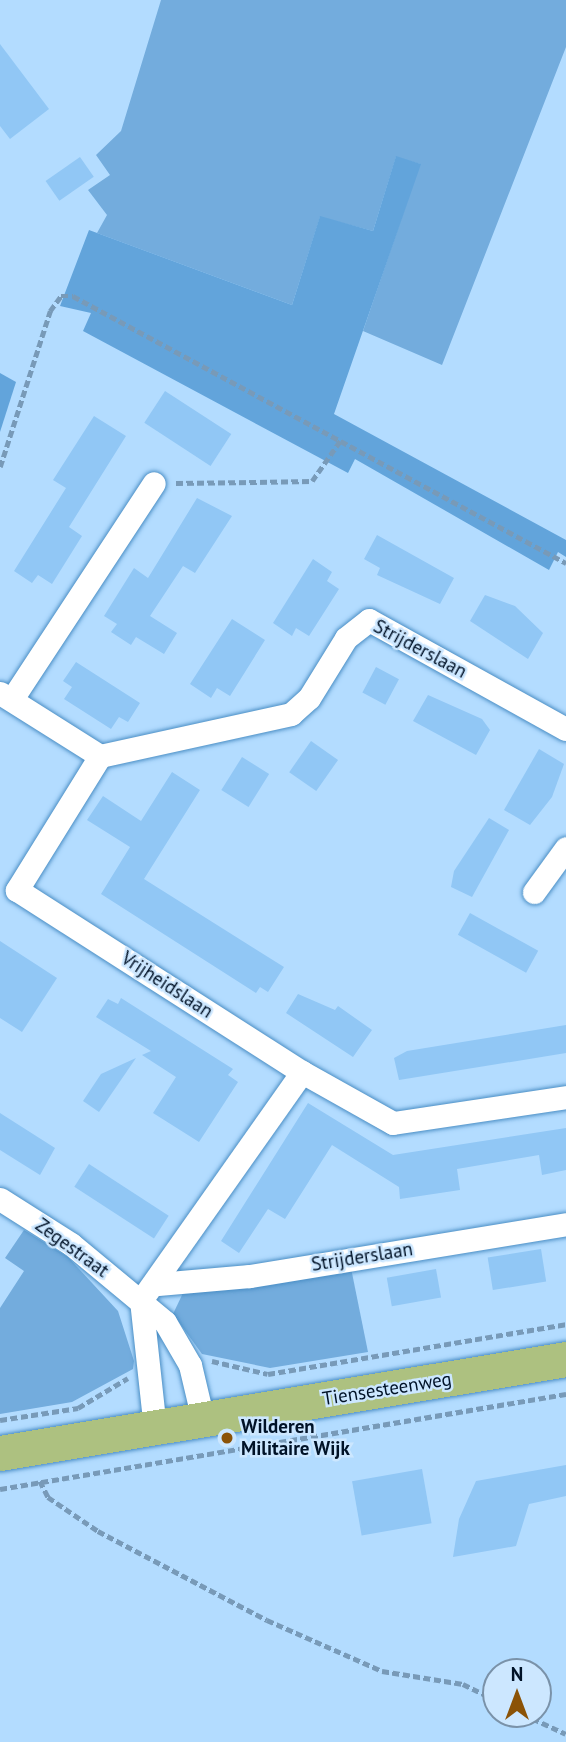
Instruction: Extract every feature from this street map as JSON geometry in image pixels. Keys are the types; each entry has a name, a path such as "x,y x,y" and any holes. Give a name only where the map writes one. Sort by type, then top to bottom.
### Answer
{"main road":[{"name":"Tiensesteenweg","path":"0,1453 566,1359"}],"street":[{"path":"100,756 6,696 155,483"},
{"name":"Strijderslaan","path":"100,756 291,714 309,698 346,638 369,620 566,729"},
{"name":"Vrijheidslaan","path":"100,756 17,890 302,1072"},
{"path":"534,891 566,848"},
{"path":"155,1428 141,1300 158,1284 302,1072 393,1123 566,1097"},
{"name":"Zegestraat","path":"0,1199 141,1300 165,1322 190,1365 203,1420"},
{"name":"Strijderslaan","path":"158,1284 250,1276 566,1224"}],"path":[{"path":"0,467 50,311 61,296 73,296 566,563"},
{"path":"155,483 312,481 340,441"},
{"path":"190,1365 220,1361 268,1374 566,1324"},
{"path":"0,1420 78,1408 119,1382 147,1374"},
{"path":"0,1489 566,1394"},
{"path":"41,1482 48,1497 98,1531 267,1620 382,1671 463,1684 482,1693"}],"shaded area":[{"path":"161,0 566,0 566,47 442,365 363,331 420,164 396,157 373,231 320,217 292,305 97,233 107,215 88,190 110,175 96,155 121,131"},
{"path":"396,156 421,164 334,414 566,540 566,557 558,552 549,570 355,459 348,473 83,331 91,313 60,306 89,230 292,305 320,216 373,231"},
{"path":"0,373 16,382 0,432"},
{"path":"24,1230 68,1257 118,1311 134,1361 133,1369 72,1402 0,1414 0,1308 24,1271 5,1258"},
{"path":"351,1268 368,1352 270,1368 202,1354 173,1314 183,1293"}],"building":[{"path":"0,44 49,109 10,139 0,126"},
{"path":"80,157 94,177 59,201 46,181"},
{"path":"165,391 231,434 211,466 144,423"},
{"path":"94,416 126,436 69,527 82,536 52,584 38,575 32,583 14,571 66,488 53,480"},
{"path":"197,498 232,516 195,573 183,566 150,616 177,633 164,654 136,637 131,645 111,632 117,624 104,616 134,568 148,578"},
{"path":"377,535 454,578 440,604 377,575 380,568 364,559"},
{"path":"313,559 332,572 327,581 339,589 309,636 296,628 292,636 273,623"},
{"path":"485,595 515,606 543,633 528,659 470,621"},
{"path":"232,619 265,640 230,696 217,688 211,698 190,684"},
{"path":"76,662 140,703 128,722 119,717 111,729 64,699 72,687 63,681"},
{"path":"376,667 399,679 385,705 362,693"},
{"path":"428,695 482,719 490,730 476,755 413,721"},
{"path":"311,741 338,760 316,791 289,772"},
{"path":"539,749 564,764 552,797 530,825 504,810"},
{"path":"242,757 269,774 248,807 221,790"},
{"path":"172,772 200,790 144,879 284,967 268,992 260,987 256,993 101,894 130,847 87,820 103,796 141,821"},
{"path":"489,818 509,830 472,897 451,887 454,871"},
{"path":"470,913 538,951 526,973 458,935"},
{"path":"0,941 57,978 22,1032 0,1018"},
{"path":"298,994 335,1010 338,1006 372,1030 353,1057 286,1013"},
{"path":"121,998 233,1069 228,1075 238,1082 199,1142 153,1113 176,1077 142,1055 151,1051 96,1017 108,999 118,1004"},
{"path":"566,1025 566,1053 399,1080 394,1058 407,1051"},
{"path":"136,1058 99,1112 83,1101 101,1074"},
{"path":"308,1103 393,1155 566,1128 566,1170 542,1175 539,1155 457,1169 460,1190 400,1199 399,1187 332,1145 285,1219 268,1209 239,1253 221,1241"},
{"path":"0,1113 55,1148 40,1175 0,1150"},
{"path":"89,1164 169,1216 154,1238 74,1187"},
{"path":"541,1249 546,1282 493,1290 488,1257"},
{"path":"436,1269 441,1298 392,1306 387,1278"},
{"path":"566,1465 566,1496 529,1504 516,1546 453,1557 459,1519 476,1481"},
{"path":"422,1469 432,1523 362,1535 352,1481"}],"place":[{"name":"Wilderen Militaire Wijk","path":"227,1438"}]}
